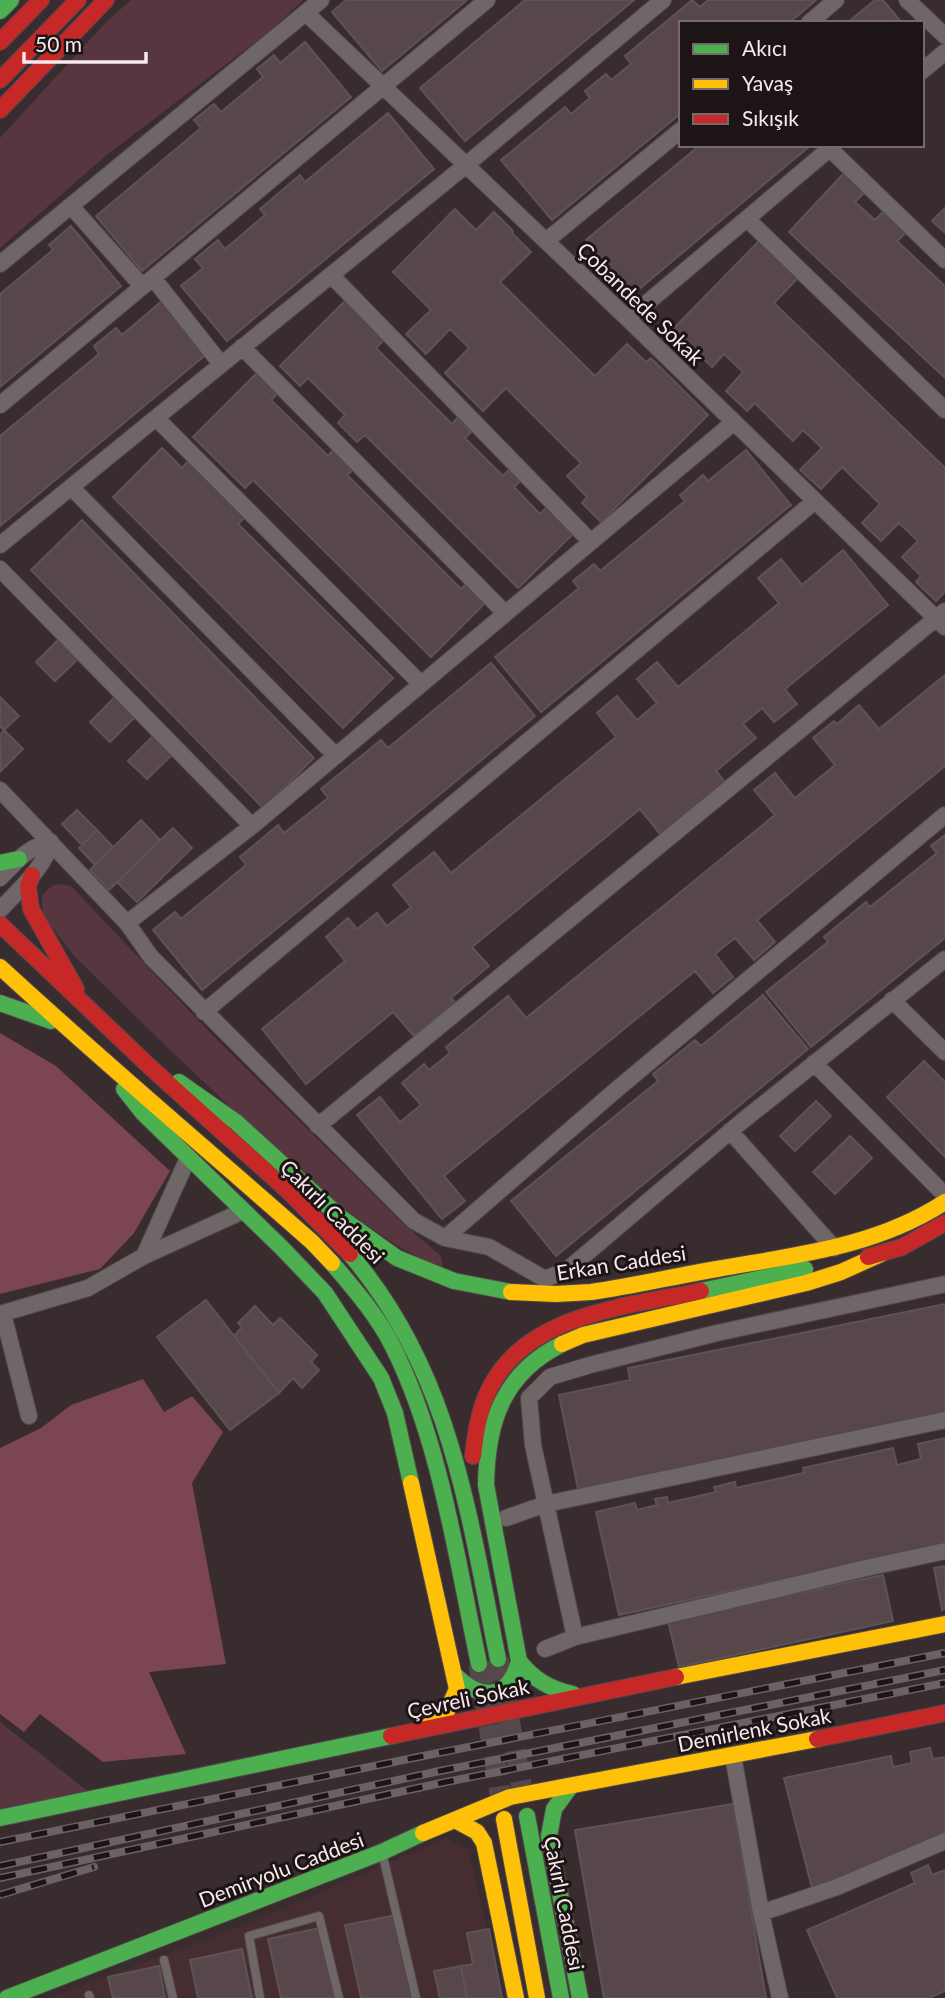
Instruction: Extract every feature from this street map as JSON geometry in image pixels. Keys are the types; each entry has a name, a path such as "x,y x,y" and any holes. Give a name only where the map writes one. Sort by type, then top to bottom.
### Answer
{"main road":[{"path":"0,11 11,0"},
{"path":"0,42 41,0"},
{"path":"0,80 78,0"},
{"path":"0,110 107,0"},
{"path":"0,863 19,859"},
{"path":"32,875 28,887 31,909 82,1003"},
{"name":"Çakırlı Caddesi","path":"0,924 153,1070 326,1228 369,1277 389,1306 418,1354 448,1427 498,1659"},
{"name":"Çakırlı Caddesi","path":"0,967 109,1067 153,1101 312,1242 375,1316 405,1373 428,1433 479,1664"},
{"path":"0,1003 64,1026"},
{"path":"109,1067 143,1112 325,1293 381,1378 395,1413 455,1675 456,1698 449,1709 425,1728"},
{"name":"Erkan Caddesi","path":"153,1070 175,1079 216,1105 352,1227 379,1247 428,1271 481,1287 534,1294 580,1293 834,1248 884,1234 945,1202"},
{"name":"Erkan Caddesi","path":"474,1545 472,1472 478,1416 488,1390 503,1366 523,1346 545,1331 571,1320 881,1255 902,1247 945,1223"},
{"path":"455,1675 470,1690 479,1694 491,1694 501,1691 515,1677 519,1661 486,1485 485,1461 496,1414 516,1377 542,1353 559,1343 583,1335 806,1283 881,1255"},
{"name":"Çevreli Sokak","path":"0,1818 579,1696 945,1624"},
{"path":"519,1661 537,1682 554,1690 579,1696"},
{"name":"Demirlenk Sokak","path":"571,1786 945,1713"},
{"path":"571,1786 553,1809 549,1836 580,1998"},
{"name":"Demiryolu Caddesi","path":"7,1998 382,1852 510,1797 571,1786"},
{"name":"Çakırlı Caddesi","path":"527,1816 561,1998"},
{"name":"Çakırlı Caddesi","path":"504,1819 537,1998"},
{"path":"455,1820 477,1832 484,1843 516,1998"}],"street":[{"path":"0,264 321,0"},
{"path":"0,405 487,0"},
{"path":"0,545 466,165 663,0"},
{"path":"811,21 836,0"},
{"path":"907,0 945,36"},
{"name":"Çobandede Sokak","path":"306,13 547,241 815,501 942,619"},
{"path":"924,69 945,52"},
{"path":"547,241 679,132"},
{"path":"628,319 832,147 945,260"},
{"path":"71,206 147,282 221,364"},
{"path":"747,219 945,410"},
{"path":"331,275 591,542"},
{"path":"242,347 505,613"},
{"path":"156,418 421,684"},
{"path":"127,923 252,826 734,422"},
{"path":"71,487 336,756"},
{"path":"204,1012 815,501"},
{"path":"0,569 252,826"},
{"path":"318,1126 942,619"},
{"path":"0,790 127,923 151,957 414,1221 445,1238 489,1247 545,1279 567,1270 730,1131 945,959"},
{"path":"445,1238 626,1081 945,814"},
{"path":"0,878 38,844 51,842"},
{"path":"0,910 47,856 51,842"},
{"path":"892,1000 945,1052"},
{"path":"814,1063 945,1195"},
{"path":"730,1131 834,1248"},
{"path":"144,1256 188,1158"},
{"path":"29,1416 1,1314 88,1288 144,1256 243,1211"},
{"path":"575,1637 533,1445 529,1398 550,1377 718,1333 945,1284"},
{"path":"506,1518 546,1504 945,1420"},
{"path":"545,1649 575,1637 866,1567 945,1551"},
{"path":"733,1756 761,1913 780,1998"},
{"path":"761,1913 837,1886 945,1841"}],"lane":[{"path":"382,1852 416,1998"},
{"path":"260,1998 249,1936 319,1916 339,1998"},
{"path":"164,1960 173,1998"}],"shaded area":[{"path":"131,0 303,0 271,30 108,154 0,248 0,138 107,21"},
{"path":"57,884 71,886 215,1038 405,1225 441,1256 443,1267 425,1261 396,1245 321,1193 75,957 43,915 42,896"},
{"path":"0,1033 56,1066 170,1171 134,1233 100,1269 0,1294"},
{"path":"143,1379 164,1412 192,1396 223,1432 192,1483 226,1664 149,1672 186,1754 103,1762 40,1714 24,1732 0,1714 0,1448 41,1428 71,1405"},
{"path":"0,1722 90,1793 0,1810"},
{"path":"446,1838 469,1850 502,1998 48,1998 247,1924"}],"building":[{"path":"346,0 467,0 382,71 332,12"},
{"path":"525,0 634,0 465,141 420,88"},
{"path":"692,0 700,7 708,0 816,0 791,21 679,21 679,115 552,220 501,160 565,107 571,114 590,98 585,91 606,74 611,80 631,64 625,56"},
{"path":"875,0 883,0 900,21 849,21"},
{"path":"305,42 351,97 142,271 96,216 201,128 194,120 214,104 221,112 263,77 257,69 274,55 280,63"},
{"path":"388,113 434,169 227,341 181,286 203,268 195,259 218,240 225,249 265,215 260,209 300,175 305,182"},
{"path":"698,147 809,147 632,295 586,240"},
{"path":"845,172 866,191 855,202 875,220 883,212 906,233 897,241 945,286 945,378 789,232"},
{"path":"945,208 945,233 932,221"},
{"path":"455,209 476,230 494,212 531,252 500,282 595,376 627,344 646,362 651,358 708,415 601,522 582,503 587,497 567,476 581,463 506,388 483,411 445,373 469,348 450,329 426,354 406,334 431,310 393,272"},
{"path":"71,226 121,286 0,387 0,294 53,250 49,245"},
{"path":"759,241 798,278 774,303 945,468 945,592 936,601 916,582 921,576 902,557 918,541 899,523 881,541 862,523 880,504 842,467 821,489 800,470 822,448 803,430 793,441 755,403 747,411 726,391 743,372 724,354 712,367 673,329"},
{"path":"163,300 208,353 0,526 0,436 99,354 94,346 116,328 122,335"},
{"path":"346,300 385,339 376,348 452,424 457,418 471,432 465,438 503,476 509,470 520,481 514,487 540,514 547,507 573,534 518,588 365,435 357,442 338,423 345,415 308,378 300,386 280,366"},
{"path":"259,371 279,392 271,400 328,456 336,447 356,467 347,475 461,589 468,582 487,601 431,657 253,480 245,488 193,437"},
{"path":"162,448 182,468 189,460 245,517 238,524 393,678 343,728 113,497"},
{"path":"746,450 791,505 541,712 495,657 579,588 573,581 594,564 600,571 685,501 680,495 703,475 708,481"},
{"path":"82,520 314,758 263,808 31,570"},
{"path":"843,550 888,605 785,689 797,704 774,722 762,708 743,724 756,738 716,771 725,782 661,835 640,809 472,947 489,966 451,998 455,1002 414,1036 393,1012 306,1084 262,1029 345,961 326,937 348,918 357,929 377,913 387,926 411,907 393,885 434,852 451,873 616,737 597,713 617,696 637,720 657,703 637,679 657,662 678,687 779,603 758,578 781,559 802,585"},
{"path":"60,638 79,658 55,681 36,662"},
{"path":"491,663 535,716 202,990 153,930 175,912 181,919 246,865 240,857 278,825 284,833 328,798 321,789 381,740 388,748"},
{"path":"945,675 945,766 757,920 775,942 754,960 735,938 715,954 733,977 713,993 695,971 444,1176 465,1201 442,1219 357,1115 380,1097 400,1122 421,1105 402,1083 424,1064 429,1070 450,1053 446,1047 508,996 526,1018 775,815 754,790 775,773 795,798 835,765 813,738 834,721 837,724 859,705 879,729"},
{"path":"0,697 19,716 4,730 0,726"},
{"path":"115,697 135,717 110,742 90,722"},
{"path":"4,730 23,749 1,771 0,735"},
{"path":"153,736 172,755 147,779 128,761"},
{"path":"77,810 97,830 82,845 62,824"},
{"path":"141,820 160,840 109,890 90,870"},
{"path":"173,828 192,848 137,902 117,882"},
{"path":"97,830 113,847 95,865 79,848"},
{"path":"945,835 945,938 811,1047 766,992 828,942 824,937 866,902 870,907 937,853 931,846"},
{"path":"763,995 808,1049 556,1256 511,1201 658,1081 653,1074 695,1040 701,1046"},
{"path":"924,1061 945,1082 945,1157 887,1097"},
{"path":"816,1101 831,1116 795,1151 780,1136"},
{"path":"850,1136 872,1158 835,1194 813,1172"},
{"path":"206,1300 279,1393 230,1430 157,1337"},
{"path":"945,1304 945,1415 578,1489 559,1395 630,1380 628,1368"},
{"path":"255,1306 273,1325 280,1318 317,1355 311,1362 319,1370 302,1388 293,1378 279,1393 234,1336 242,1327 238,1323"},
{"path":"945,1438 945,1544 619,1615 596,1512 635,1503 637,1510 657,1505 655,1499 667,1497 668,1503 716,1492 714,1487 735,1482 736,1488 804,1473 803,1468 893,1448 897,1465 921,1459 918,1444"},
{"path":"945,1566 945,1609 942,1610 934,1568"},
{"path":"883,1575 893,1621 679,1667 668,1621"},
{"path":"930,1748 933,1759 945,1757 945,1834 813,1892 784,1778 891,1756 893,1767 912,1763 910,1752"},
{"path":"733,1804 766,1998 604,1998 575,1830"},
{"path":"928,1865 932,1875 945,1870 945,1991 929,1998 837,1998 807,1930 915,1883 911,1873"},
{"path":"397,1915 414,1998 361,1998 345,1925"},
{"path":"320,1928 335,1998 281,1998 268,1939"},
{"path":"489,1929 502,1998 467,1998 461,1966 473,1964 467,1933"},
{"path":"242,1949 252,1998 198,1998 190,1960"},
{"path":"159,1966 165,1998 113,1998 108,1977"},
{"path":"461,1966 467,1998 440,1998 434,1971"}],"tunnel":[{"path":"498,1659 526,1811"},
{"path":"479,1664 504,1818"}],"railway":[{"path":"0,1842 945,1653"},
{"path":"0,1866 435,1772 945,1670"},
{"path":"0,1878 441,1783 945,1683"},
{"path":"0,1895 94,1867"}],"traffic: fast":[{"path":"0,11 11,0"},
{"path":"0,863 19,859"},
{"path":"0,1003 51,1021"},
{"path":"179,1082 236,1122 340,1217 397,1258 454,1281 511,1292"},
{"path":"124,1089 143,1113 325,1293 381,1378 395,1413 411,1483"},
{"path":"350,1254 384,1299 412,1346 433,1395 465,1497 498,1659"},
{"path":"332,1263 379,1323 409,1381 435,1460 479,1664"},
{"path":"701,1291 805,1269"},
{"path":"455,1675 475,1690 493,1692 508,1683 519,1661 486,1485 487,1462 495,1421 512,1385 542,1356 562,1344"},
{"path":"519,1661 543,1683 573,1694"},
{"path":"0,1818 391,1736"},
{"path":"571,1786 554,1809 549,1836 580,1998"},
{"path":"527,1816 561,1998"},
{"path":"7,1998 382,1852 423,1833"}],"traffic: slow":[{"path":"0,967 312,1242 332,1263"},
{"path":"511,1292 591,1292 806,1254 891,1229 945,1202"},
{"path":"562,1344 583,1335 806,1283 841,1272 881,1254"},
{"path":"411,1483 457,1689 447,1711 428,1726"},
{"path":"676,1677 945,1624"},
{"path":"423,1833 510,1797 817,1739"},
{"path":"504,1819 537,1998"},
{"path":"455,1820 477,1832 484,1843 516,1998"}],"traffic: jam":[{"path":"0,42 41,0"},
{"path":"0,80 78,0"},
{"path":"0,110 106,0"},
{"path":"32,875 28,887 31,909 76,989"},
{"path":"0,924 150,1067 287,1190 350,1254"},
{"path":"868,1257 902,1247 945,1223"},
{"path":"473,1456 480,1416 490,1388 513,1357 535,1339 588,1316 701,1291"},
{"path":"391,1736 676,1677"},
{"path":"817,1739 945,1713"}]}
